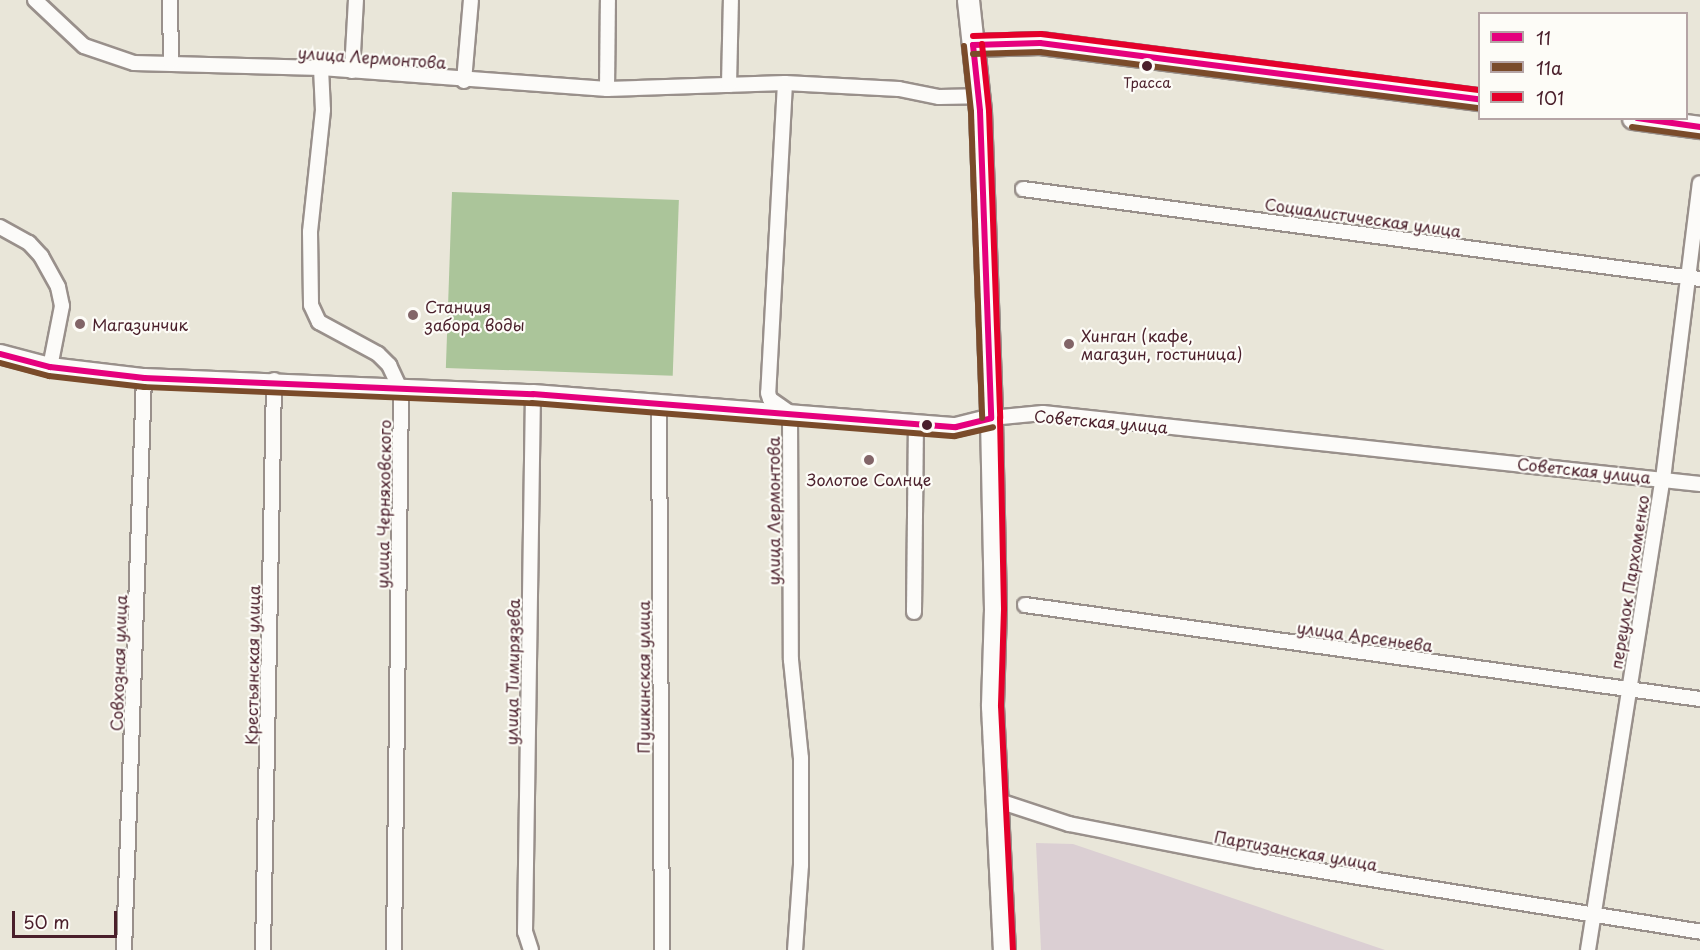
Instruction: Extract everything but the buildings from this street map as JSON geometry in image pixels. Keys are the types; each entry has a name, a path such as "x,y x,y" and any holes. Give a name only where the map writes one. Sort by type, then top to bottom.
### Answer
{"main road":[{"path":"968,0 978,96 992,418 995,609 992,706 999,801 1004,950"},
{"path":"973,45 1040,44 1478,99"},
{"path":"1648,120 1700,127"}],"street":[{"name":"улица Лермонтова","path":"35,0 71,38 100,54 134,63 171,62 321,68 464,81 607,88 785,83 899,89 939,97 978,96"},
{"path":"170,0 171,62"},
{"path":"352,71 356,0"},
{"path":"464,81 471,0"},
{"path":"607,88 608,0"},
{"path":"729,85 731,0"},
{"name":"улица Черняховского","path":"321,68 321,134 310,232 311,305 320,322 378,354 389,365 401,391 394,950"},
{"name":"улица Лермонтова","path":"785,83 768,393 770,399 790,413 791,660 801,758 801,865 795,950"},
{"name":"переулок Пархоменко","path":"1588,950 1591,916 1663,479 1686,277 1700,183"},
{"name":"Социалистическая улица","path":"1023,189 1700,279"},
{"path":"0,227 30,243 46,263 58,287 62,306 50,367"},
{"name":"Советская улица","path":"0,354 50,367 144,378 274,380 401,391 533,394 956,427 992,418 1043,413 1700,484"},
{"name":"Совхозная улица","path":"124,950 144,378"},
{"name":"Крестьянская улица","path":"263,950 274,380"},
{"name":"улица Тимирязева","path":"531,950 525,932 533,394"},
{"name":"Пушкинская улица","path":"659,404 662,950"},
{"path":"914,612 916,424"},
{"name":"улица Арсеньева","path":"1025,605 1700,699"},
{"name":"Партизанская улица","path":"999,801 1069,824 1248,859 1700,932"}],"shaded area":[{"path":"1036,843 1073,844 1385,950 1041,950"}],"green space":[{"path":"452,192 679,200 673,376 446,368"}],"transit line":[{"name":"101","path":"973,36 1041,34 1478,90"},
{"name":"11","path":"973,45 1040,43 1478,99"},
{"name":"101","path":"982,44 989,111 1000,418 1004,609 1001,706 1013,950"},
{"name":"11","path":"973,45 980,111 991,418"},
{"name":"11а","path":"964,46 971,112 982,418"},
{"name":"11а","path":"973,54 1040,52 1478,108"},
{"name":"11","path":"1651,120 1700,127"},
{"name":"11а","path":"1632,127 1699,136"},
{"name":"11","path":"0,354 50,367 144,378 533,394 956,427 991,418"},
{"name":"11а","path":"0,363 49,376 144,387 532,403 955,436 993,427"}],"place":[{"name":"Трасса","path":"1147,66"},
{"name":"Станция забора воды","path":"413,315"},
{"name":"Магазинчик","path":"80,324"},
{"name":"Хинган (кафе, магазин, гостиница)","path":"1069,344"},
{"name":"Золотое Солнце","path":"869,460"}]}
